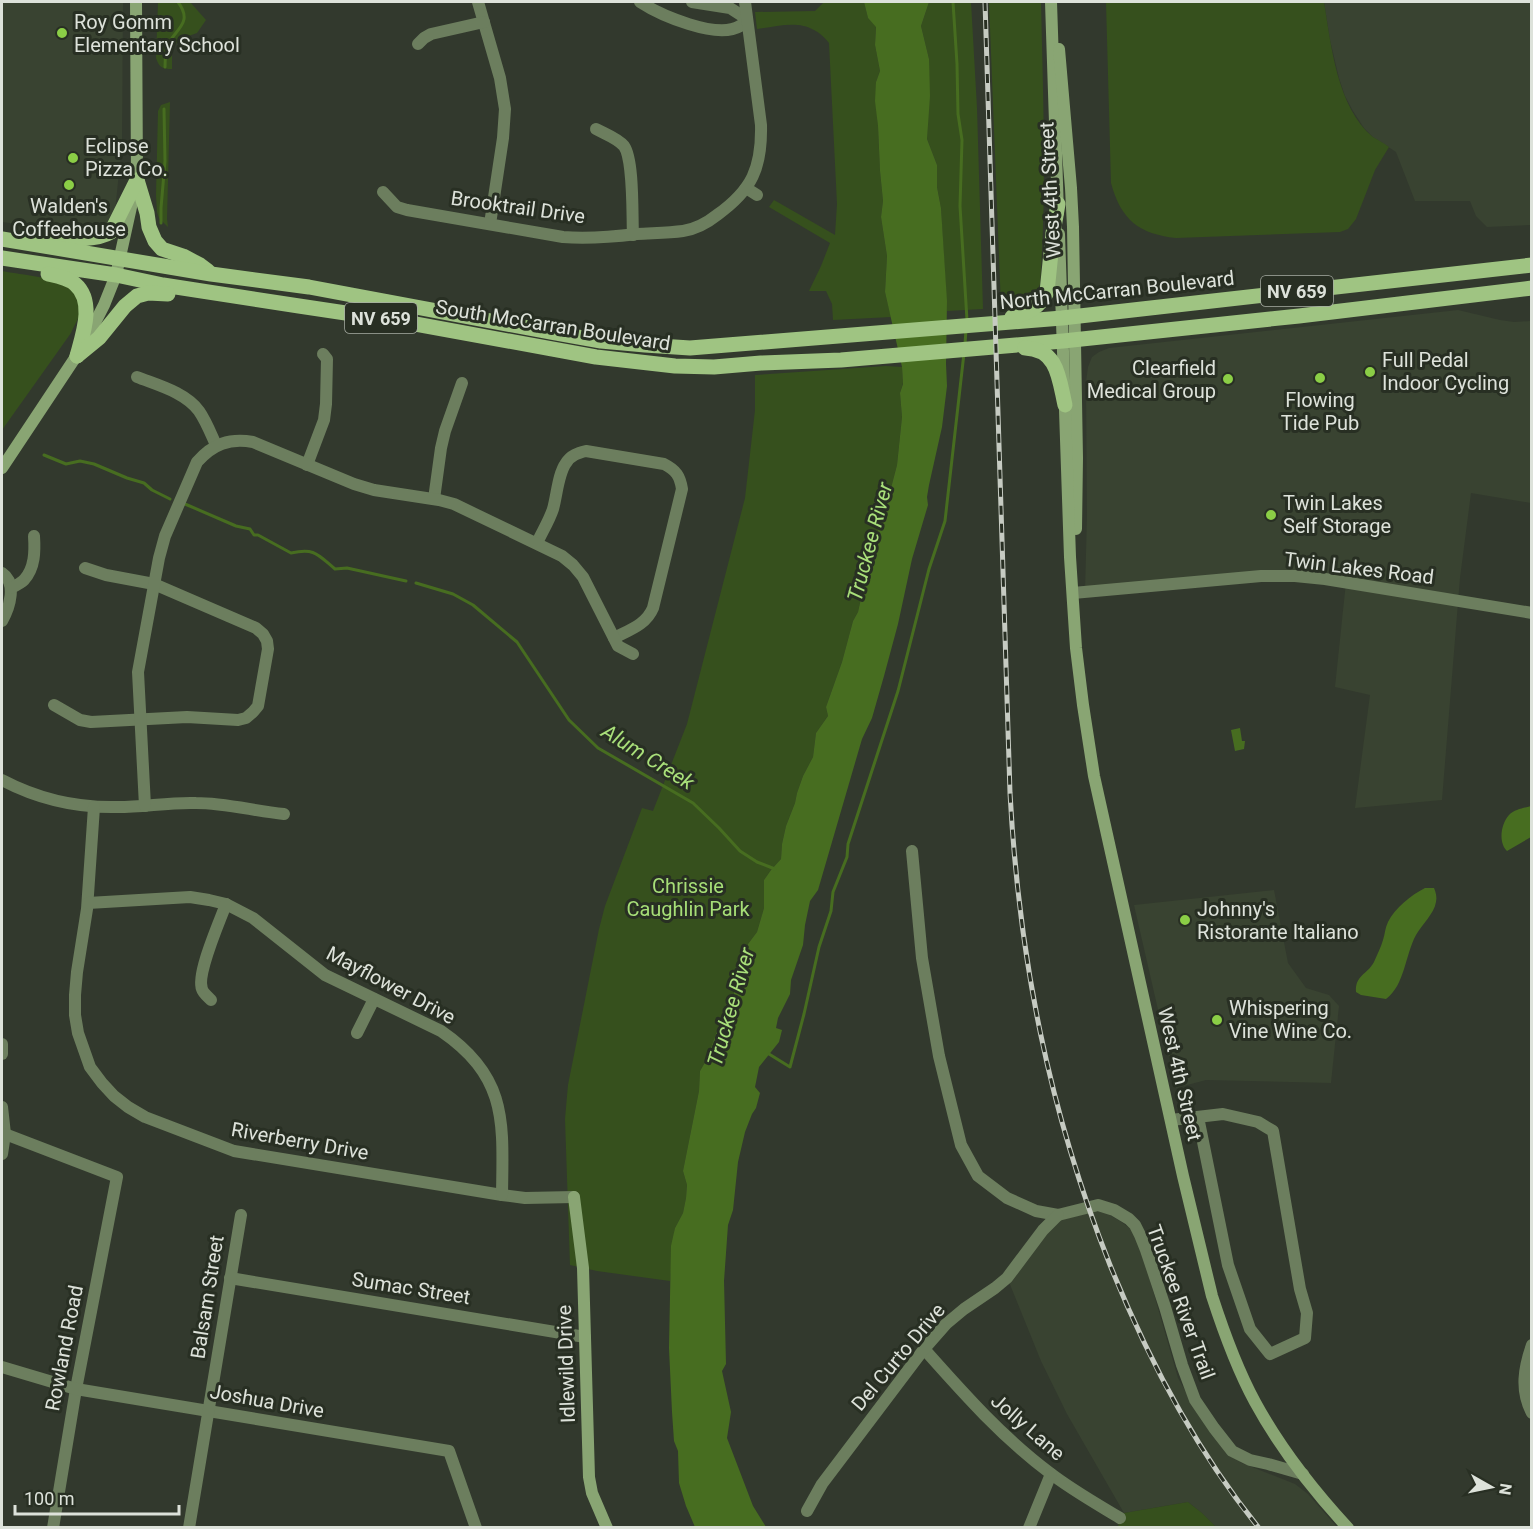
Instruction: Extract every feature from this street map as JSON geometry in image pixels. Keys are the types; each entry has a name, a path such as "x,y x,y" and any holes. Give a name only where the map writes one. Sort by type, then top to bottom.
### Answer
{"main road":[{"path":"2,468 77,356 99,315 116,275 137,180 136,2"},
{"name":"West 4th Street","path":"1051,2 1058,204 1077,458 1073,593"},
{"name":"West 4th Street","path":"1056,2 1071,188 1068,318"},
{"path":"2,237 86,238 104,236 111,232 137,180"},
{"path":"137,180 155,241 162,249 183,256 211,274"},
{"path":"1034,315 1047,292 1058,204"},
{"name":"South McCarran Boulevard","path":"2,237 152,265 309,287 601,341 690,348 921,330"},
{"path":"2,260 75,283 85,301 86,312 77,356"},
{"name":"South McCarran Boulevard","path":"2,260 116,275 606,358 675,366 714,367 841,360 986,346 1033,345"},
{"name":"North McCarran Boulevard","path":"921,330 977,326 1034,315 1068,318 1532,265"},
{"path":"1442,275 1446,298"},
{"name":"NV 659","path":"1033,345 1532,288"},
{"path":"77,356 99,338 136,296 148,293 206,292"},
{"name":"West 4th Street","path":"1069,340 1065,405 1070,557 1078,659 1094,776 1212,1296 1224,1332 1256,1404 1303,1474 1348,1527"},
{"path":"1033,345 1050,357 1056,368 1065,405"},
{"name":"Idlewild Drive","path":"574,1197 583,1268 589,1477 592,1493 607,1527"}],"street":[{"path":"478,2 504,93 506,109 490,224"},
{"path":"640,2 683,23 706,28 732,29 740,26 747,19"},
{"path":"692,2 730,8 747,19"},
{"path":"745,2 747,19"},
{"name":"Brooktrail Drive","path":"384,192 397,207 407,210 578,238 684,231 699,226 752,191 761,145 761,125 747,19"},
{"path":"418,44 431,34 484,22"},
{"path":"596,129 620,142 626,148 630,170 633,235"},
{"path":"308,465 324,420 327,359 323,354"},
{"path":"137,377 191,402 216,445"},
{"path":"434,499 445,431 462,383"},
{"path":"145,806 138,672 159,558 165,536 197,462 205,452 228,441 253,442 374,490 454,504 562,556 583,578 616,642 633,654"},
{"path":"537,543 552,511 562,470 571,457 577,453 586,451 664,464 678,474 682,489 653,609 644,622 616,642"},
{"path":"11,588 23,580 33,565 34,536"},
{"path":"54,705 80,720 92,722 187,717 238,720 246,718 258,706 268,650 267,641 256,628 154,584 106,575 85,568"},
{"path":"2,573 10,581 11,588 2,621"},
{"name":"Twin Lakes Road","path":"1073,593 1241,578 1295,576 1532,613"},
{"path":"2,780 36,796 94,807 198,803 284,814"},
{"name":"Riverberry Drive","path":"94,807 88,903 75,995 75,1015 78,1033 90,1067 114,1096 144,1117 234,1151 502,1195 525,1198 574,1197"},
{"name":"Truckee River Trail","path":"912,851 922,958 933,1026 961,1145 978,1176 1007,1198 1036,1211 1058,1215 1088,1207 1102,1206 1122,1214 1135,1225 1153,1270 1195,1400 1232,1451 1250,1460 1303,1474"},
{"name":"Mayflower Drive","path":"88,903 190,897 226,904 253,918 325,975 441,1031 470,1054 490,1084 497,1102 503,1140 502,1195"},
{"path":"211,1000 202,991 200,982 204,963 226,904"},
{"path":"357,1033 374,999"},
{"path":"2,1044 2,1053"},
{"path":"2,1107 5,1134 2,1154"},
{"path":"1171,1120 1223,1114 1258,1122 1273,1131 1300,1289 1307,1313 1305,1338 1270,1354 1250,1329 1228,1265 1198,1117"},
{"name":"Rowland Road","path":"5,1134 117,1177 76,1389 53,1527"},
{"name":"Balsam Street","path":"189,1527 241,1215"},
{"name":"Del Curto Drive","path":"807,1511 822,1484 924,1349 946,1324 1007,1278 1043,1230 1058,1215"},
{"name":"Sumac Street","path":"230,1278 585,1337"},
{"path":"1531,1413 1524,1383 1532,1345"},
{"name":"Jolly Lane","path":"924,1349 981,1413 1018,1447 1051,1474 1120,1518"},
{"name":"Joshua Drive","path":"2,1366 76,1389 449,1451 476,1527"},
{"path":"1029,1527 1051,1474"}],"shaded area":[{"path":"2,2 123,2 122,144 115,211 109,227 91,234 2,222"},
{"path":"1324,2 1531,2 1531,225 1487,227 1476,216 1470,201 1415,201 1396,152 1364,128 1345,96 1330,40"},
{"path":"1458,310 1500,320 1531,321 1531,503 1471,493 1460,578 1442,800 1355,808 1370,695 1335,687 1346,582 1311,577 1085,592 1088,367 1092,357 1109,348"},
{"path":"1274,890 1288,963 1306,988 1329,995 1339,1006 1331,1083 1206,1080 1176,1088 1134,905"},
{"path":"1096,1211 1108,1214 1131,1229 1141,1249 1178,1378 1211,1434 1227,1453 1242,1463 1295,1484 1308,1494 1337,1527 1216,1527 1188,1502 1124,1513 1067,1414 1041,1361 1009,1282 1050,1230 1061,1220"}],"green space":[{"path":"158,2 190,2 206,20 197,33 180,39 175,45 172,52 172,69 161,67 156,58"},
{"path":"824,2 864,2 868,18 876,26 875,45 880,71 876,82 883,201 881,217 887,256 885,292 891,317 833,320 832,304 826,291 809,291 830,243 769,207 774,200 835,235 837,204 829,43 816,31 800,25 757,29 755,12 815,11"},
{"path":"929,2 971,2 977,108 983,309 947,311 937,165 927,139 929,59 921,26"},
{"path":"989,2 1041,2 1044,178 1040,284 1030,300 1025,303 1001,307"},
{"path":"1106,2 1324,2 1333,56 1351,110 1373,137 1389,147 1375,170 1356,219 1348,229 1340,232 1176,238 1152,233 1133,223 1120,207 1111,183"},
{"path":"170,102 168,227 159,218 156,195 158,111 161,105"},
{"path":"2,271 63,284 77,297 80,311 71,333 2,430"},
{"name":"Chrissie Caughlin Park","path":"886,366 902,367 903,383 900,393 902,417 897,465 874,541 858,612 853,621 826,707 828,716 816,733 813,757 803,776 786,826 781,859 764,880 764,908 757,932 748,944 745,957 734,979 734,995 723,1008 707,1059 700,1071 699,1091 683,1171 687,1185 686,1198 683,1213 675,1228 670,1281 570,1265 565,1119 568,1085 599,929 605,906 642,808 653,811 687,724 745,498 755,410 755,375"},
{"path":"1188,1502 1216,1527 1117,1528 1124,1513"}],"water":[{"name":"Truckee River","path":"864,2 929,2 921,26 929,59 930,96 927,139 937,165 937,187 941,208 947,301 947,386 942,427 927,497 928,505 912,559 898,624 872,718 862,739 818,890 810,901 803,945 791,980 790,994 778,1018 776,1028 782,1030 779,1042 759,1067 755,1087 760,1093 745,1132 738,1162 733,1210 728,1225 724,1281 726,1364 722,1371 731,1412 727,1438 753,1506 766,1527 695,1527 679,1483 678,1451 674,1441 669,1348 671,1246 686,1198 687,1185 683,1171 699,1091 700,1071 707,1059 723,1008 734,995 734,979 745,957 748,944 757,932 764,908 764,880 781,859 786,826 803,776 813,757 816,733 828,716 826,707 853,621 858,612 874,541 897,465 902,417 900,393 903,384 902,367 885,292 887,256 881,217 883,201 875,101 876,82 880,71 875,45 876,27 868,18"},
{"path":"1240,728 1242,741 1245,741 1244,749 1235,751 1231,730"},
{"path":"1531,806 1531,837 1507,851 1502,843 1502,828 1506,819 1514,811"},
{"path":"1425,888 1434,888 1435,906 1412,943 1397,986 1386,999 1356,992 1359,978 1374,962 1391,917 1404,902"}],"waterway":[{"path":"165,67 168,46 184,20 178,2"},
{"path":"953,2 958,114 962,140 960,206 967,320"},
{"path":"161,223 165,161 164,109"},
{"path":"965,344 966,329"},
{"path":"769,1054 790,1067 819,947 831,911 833,892 847,857 848,844 898,691 929,569 945,521 964,353"},
{"path":"44,455 66,464 80,461 94,464 144,483 170,499"},
{"path":"185,504 236,526 250,529 254,535 291,553 311,552 324,559 335,569 347,568 406,581"},
{"name":"Alum Creek","path":"416,583 453,594 473,605 517,642 569,720 598,748 693,803 740,851 757,862 775,869"}],"railway":[{"path":"985,2 1010,793 1021,915 1040,1033 1070,1150 1110,1265 1140,1335 1194,1435 1214,1467 1259,1528"}],"place":[{"name":"Roy Gomm Elementary School","path":"62,33"},
{"name":"Eclipse Pizza Co.","path":"73,158"},
{"name":"Walden's Coffeehouse","path":"69,185"},
{"name":"Full Pedal Indoor Cycling","path":"1370,372"},
{"name":"Flowing Tide Pub","path":"1320,378"},
{"name":"Clearfield Medical Group","path":"1228,379"},
{"name":"Twin Lakes Self Storage","path":"1271,515"},
{"name":"Johnny's Ristorante Italiano","path":"1185,920"},
{"name":"Whispering Vine Wine Co.","path":"1217,1020"}]}
